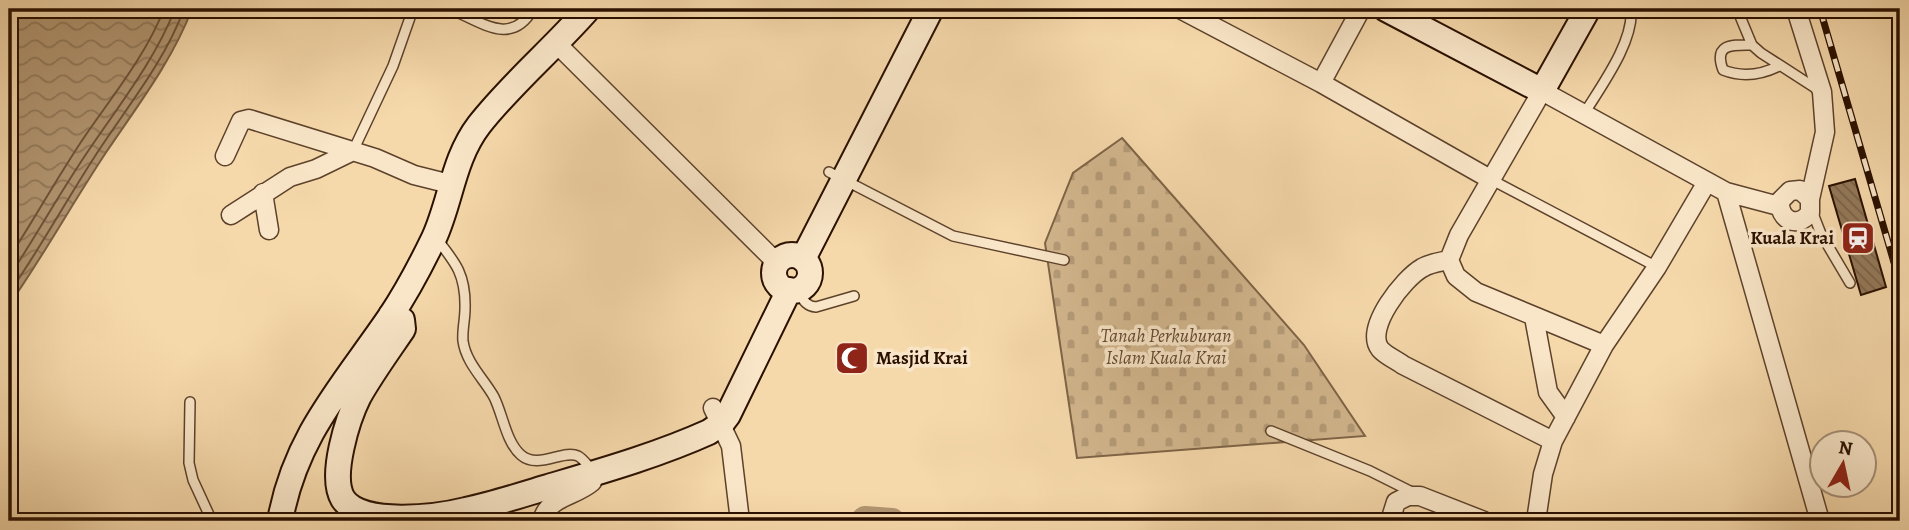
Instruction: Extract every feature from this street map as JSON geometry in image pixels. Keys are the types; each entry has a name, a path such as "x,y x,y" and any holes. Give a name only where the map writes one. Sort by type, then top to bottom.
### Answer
{"street":[{"path":"391,315 399,318 404,325 353,409 339,461 338,483 343,499 354,508 375,515 404,518 466,516 692,440 718,415 836,176 913,9"},
{"path":"836,176 931,9"},
{"path":"1180,9 1321,83 1490,179"},
{"path":"1321,83 1361,9"},
{"path":"1386,9 1733,195 1797,203 1817,165 1825,132 1822,92 1797,9"},
{"path":"1588,9 1490,179 1459,235 1449,260 1456,276 1476,292 1604,345"},
{"path":"280,521 297,463 314,425 391,315 435,236 450,184 464,150 478,127 583,10"},
{"path":"555,42 788,273"},
{"path":"225,156 237,127 245,119 353,151 414,175 450,184"},
{"path":"231,215 290,177 316,169 353,151"},
{"path":"1536,521 1543,474 1553,441 1604,345 1657,267 1707,182"},
{"path":"263,193 268,230"},
{"path":"1733,195 1820,521"},
{"path":"1449,260 1424,267 1408,278 1380,318 1375,336 1380,350 1403,365 1553,441"},
{"path":"1534,317 1548,392 1566,417"},
{"path":"718,415 731,446 740,521"},
{"path":"542,521 545,511 551,505 590,484 594,474"},
{"path":"1390,521 1396,502 1408,496 1420,496 1484,521"}],"lane":[{"path":"353,151 393,66 413,9"},
{"path":"450,9 502,31 517,28 526,21 533,9"},
{"path":"1584,114 1626,40 1632,16 1631,9"},
{"path":"1737,9 1752,45 1779,66 1822,92"},
{"path":"1752,45 1728,46 1721,51 1719,60 1723,70 1754,74 1779,66"},
{"path":"836,176 953,236 1064,260"},
{"path":"1490,179 1657,267"},
{"path":"1797,203 1821,234 1850,283"},
{"path":"1797,203 1821,234"},
{"path":"435,236 457,264 464,282 463,342 471,364 494,397 511,439 522,456 531,460 545,460 575,454 582,458 594,474"},
{"path":"788,273 805,303 810,306 816,307 854,296"},
{"path":"190,402 190,463 193,480 212,521"},
{"path":"1271,431 1370,471 1420,496"}],"green space":[{"name":"Tanah Perkuburan Islam Kuala Krai","path":"1122,138 1304,345 1365,436 1077,458 1045,243 1073,173"}],"water":[{"path":"9,9 192,9 175,47 154,82 94,170 9,305"}],"building":[{"name":"Kuala Krai","path":"1855,179 1886,287 1861,295 1829,186"}],"waterway":[{"path":"863,521 892,521"}],"railway":[{"path":"1820,9 1900,283"}],"place":[{"name":"Kuala Krai","path":"1858,238"},
{"name":"Masjid Krai","path":"852,358"}]}
